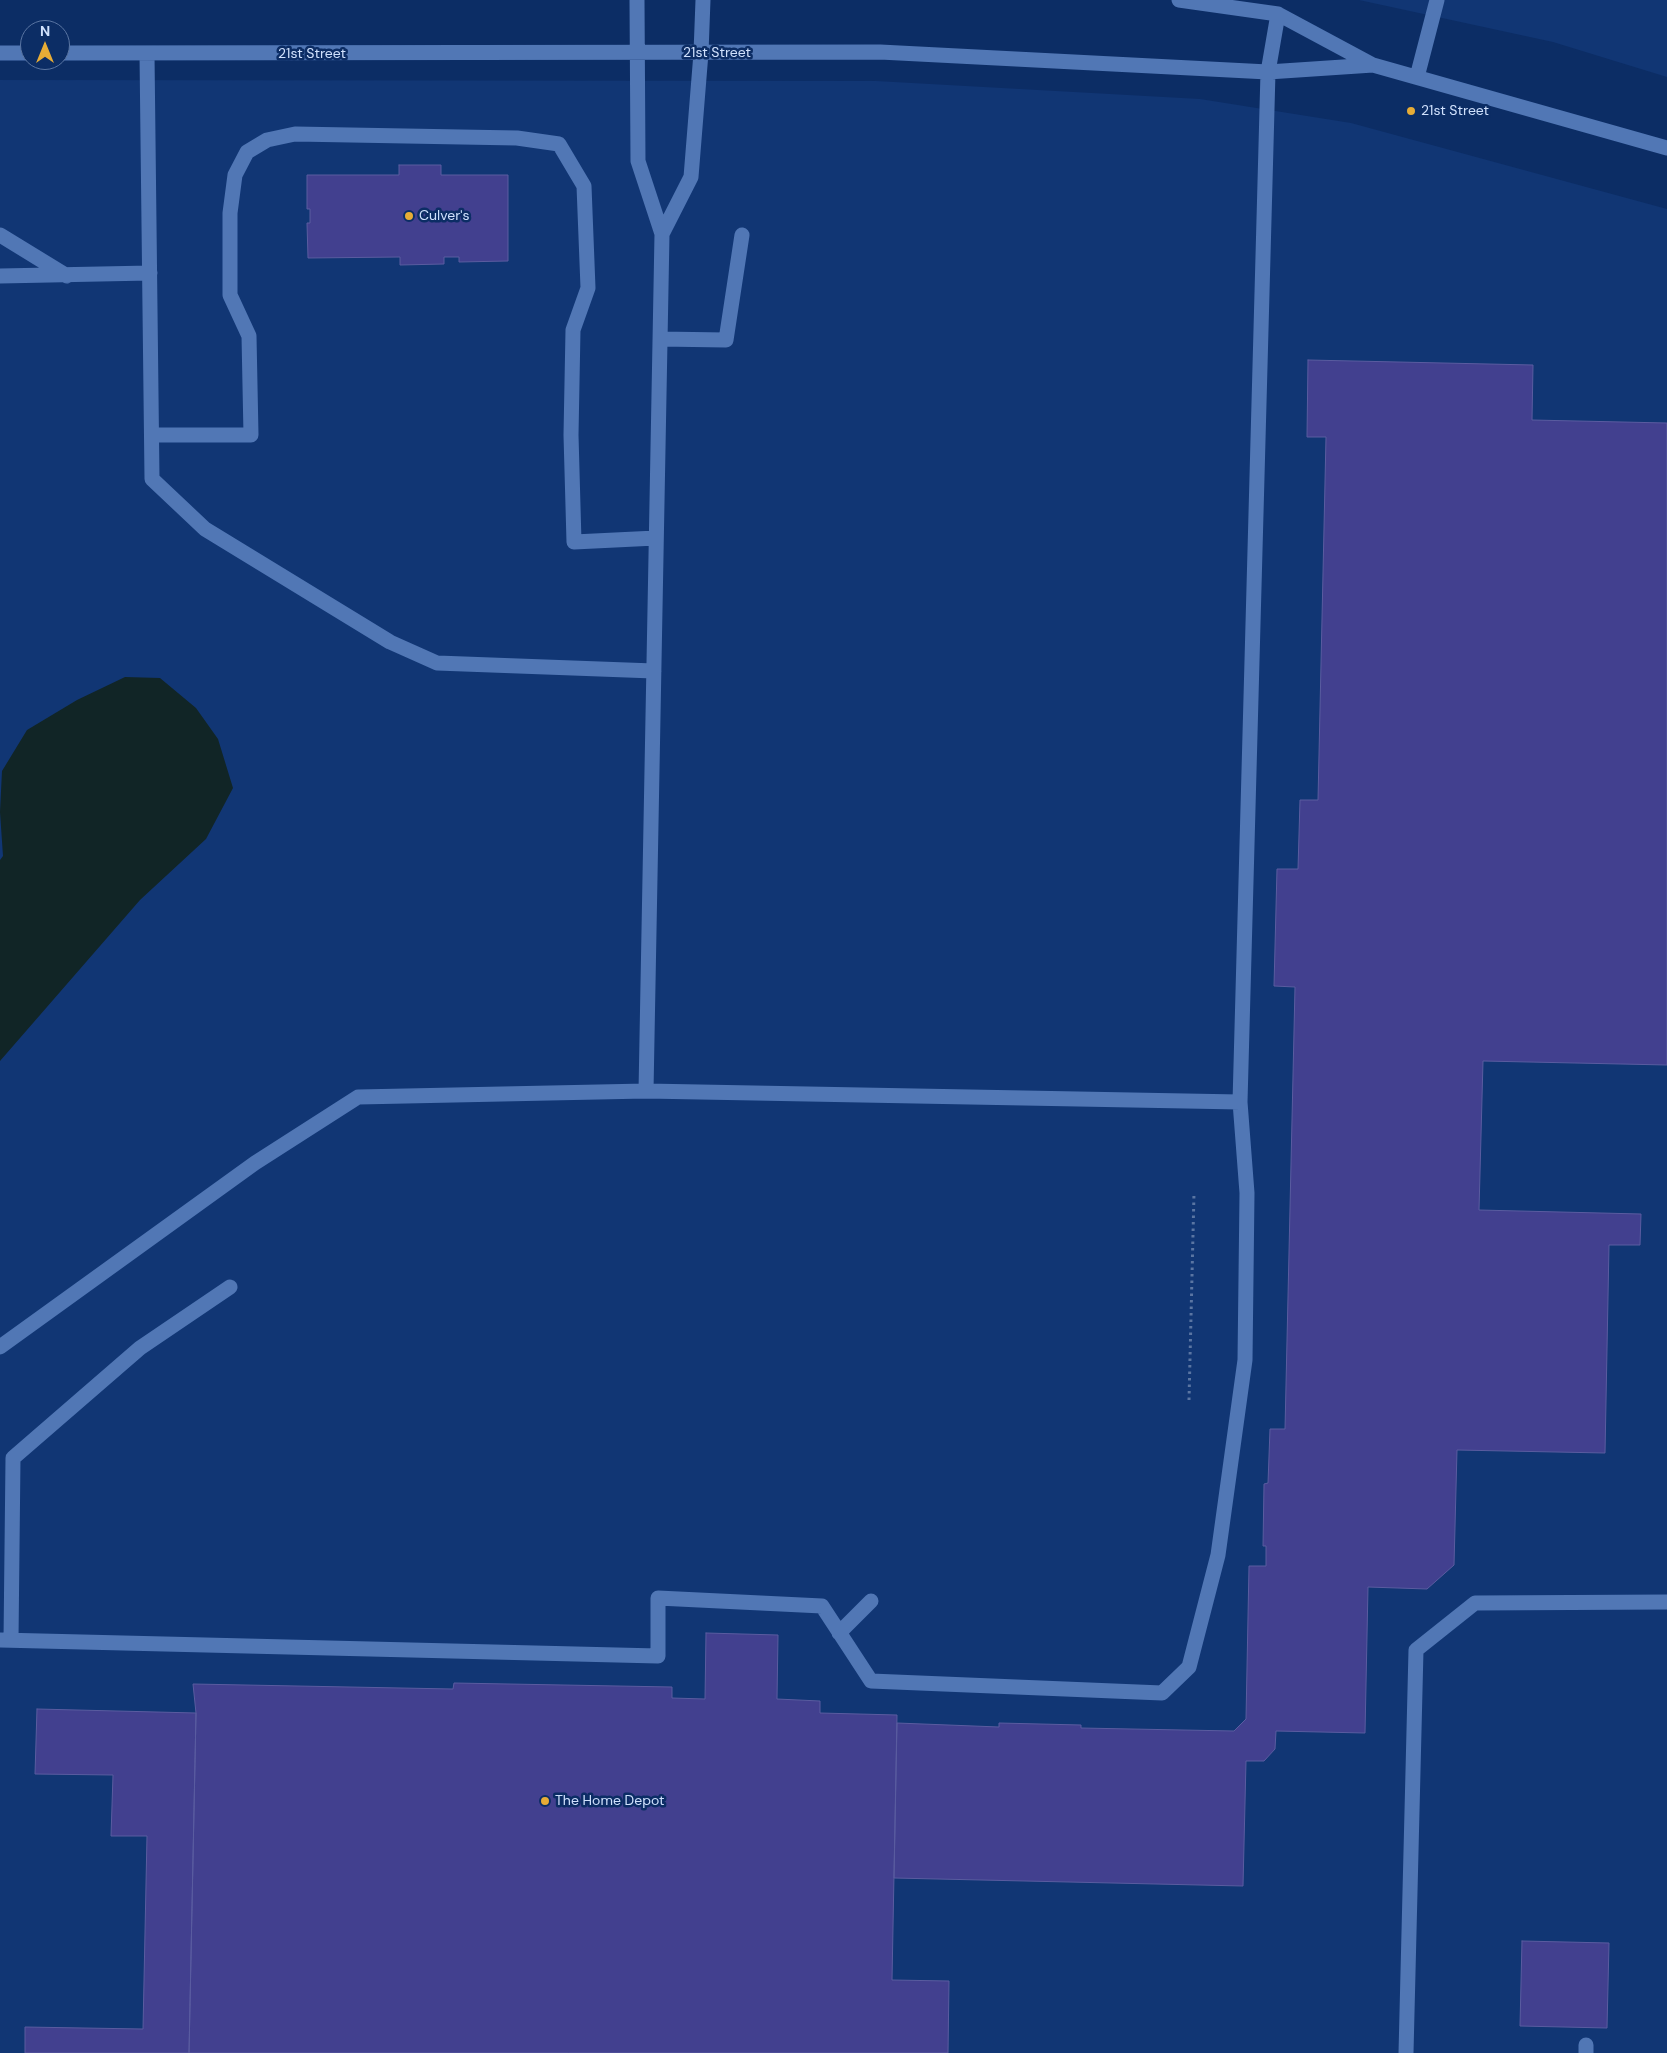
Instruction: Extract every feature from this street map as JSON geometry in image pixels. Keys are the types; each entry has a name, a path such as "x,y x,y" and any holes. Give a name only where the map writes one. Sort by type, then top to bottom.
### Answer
{"street":[{"path":"637,0 638,161 662,234 646,1092"},
{"path":"662,234 691,177 701,53 703,0"},
{"name":"21st Street","path":"1179,0 1278,14 1373,65 1667,148"},
{"path":"1417,77 1436,0"},
{"path":"230,1287 140,1348 13,1458 6,1640 658,1656 658,1598 822,1606 871,1681 1162,1693 1190,1667 1218,1554 1245,1360 1247,1193 1240,1102 1268,72 1278,14"},
{"name":"21st Street","path":"70,53 880,52 1268,72 1373,65"},
{"path":"0,53 20,53"},
{"path":"147,54 152,479 205,529 390,642 437,663 654,671"},
{"path":"152,435 251,435 249,336 230,295 230,213 235,175 247,152 267,140 295,134 517,138 560,144 584,186 588,288 573,330 571,435 574,542 656,538"},
{"path":"660,339 726,340 742,235"},
{"path":"4,239 67,276"},
{"path":"0,276 150,274"},
{"path":"0,1348 255,1163 358,1097 646,1092 1240,1102"},
{"path":"839,1633 872,1601"},
{"path":"1406,2053 1416,1650 1475,1603 1667,1602"}],"path":[{"path":"1188,1400 1194,1193"}],"shaded area":[{"path":"1359,0 1667,0 1667,77 1553,42"},
{"path":"0,80 876,81 1200,99 1351,123 1667,209 1667,2053 0,2053"},
{"path":"125,677 160,678 196,708 218,739 233,788 206,839 140,900 0,1061 0,860 3,856 0,812 2,771 27,730 77,700"}],"building":[{"name":"Culver's","path":"399,165 441,165 441,175 508,175 508,261 459,262 459,257 444,257 444,264 400,265 400,257 308,258 307,223 310,223 310,209 307,209 307,175 399,175"},
{"path":"1308,360 1533,365 1532,420 1667,423 1667,1065 1483,1061 1479,1210 1641,1214 1640,1245 1609,1245 1605,1453 1457,1450 1454,1565 1427,1589 1368,1587 1365,1733 1276,1731 1275,1749 1264,1761 1246,1761 1243,1886 894,1878 897,1723 999,1727 999,1723 1081,1725 1081,1728 1234,1731 1246,1719 1249,1566 1266,1566 1266,1546 1263,1546 1264,1484 1268,1483 1270,1429 1285,1429 1295,987 1274,986 1277,869 1298,869 1300,800 1318,800 1326,437 1307,437"},
{"name":"The Home Depot","path":"706,1633 778,1635 777,1699 820,1701 820,1713 897,1715 892,1980 949,1981 948,2053 189,2053 196,1713 193,1684 453,1689 454,1683 672,1687 672,1698 705,1699"},
{"path":"37,1709 196,1713 189,2053 25,2053 25,2027 143,2029 147,1836 111,1836 113,1775 35,1774"},
{"path":"1522,1941 1609,1943 1607,2028 1520,2026"}],"place":[{"name":"21st Street","path":"1411,111"},
{"name":"Culver's","path":"409,216"},
{"name":"The Home Depot","path":"545,1801"}]}
